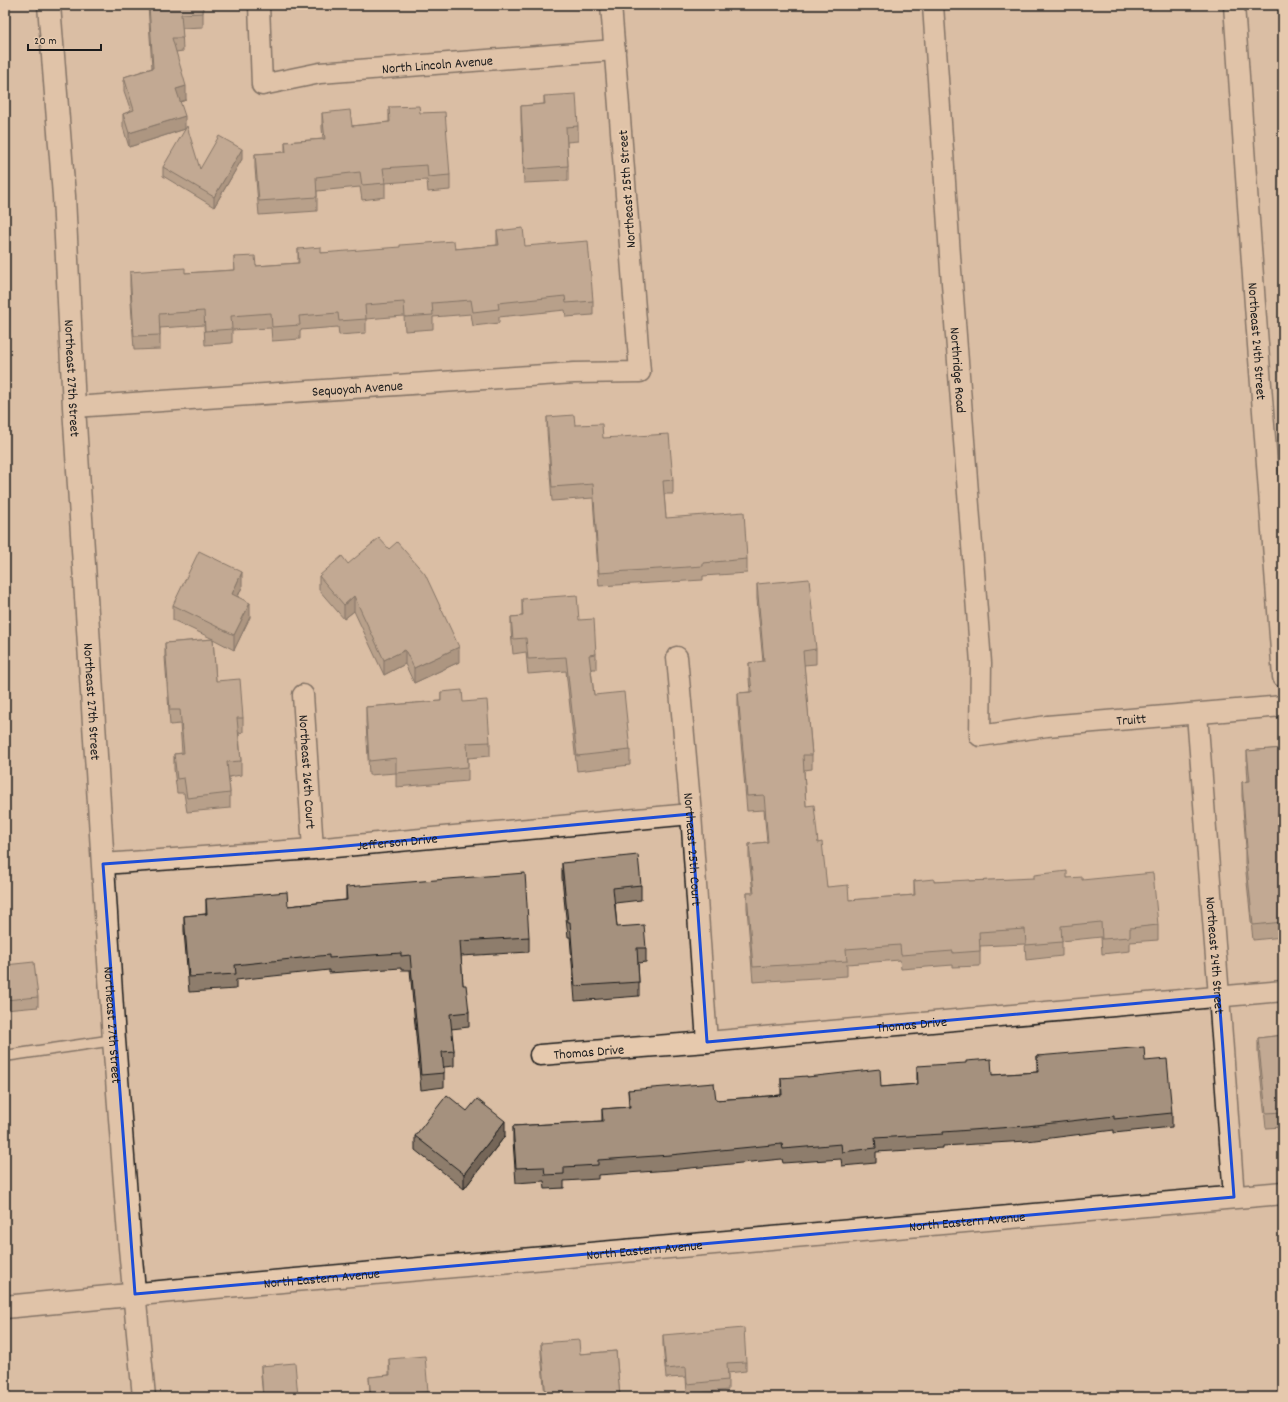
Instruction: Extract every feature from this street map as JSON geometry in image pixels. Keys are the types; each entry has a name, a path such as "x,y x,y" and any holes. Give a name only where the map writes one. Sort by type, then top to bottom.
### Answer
{"main road":[{"name":"Northeast 27th Street","path":"49,5 64,203 74,407 114,1040 134,1294 144,1397"},
{"name":"North Eastern Avenue","path":"5,1307 134,1294 1283,1193"}],"street":[{"name":"North Lincoln Avenue","path":"259,5 262,85 320,73 615,50"},
{"name":"Northeast 25th Street","path":"611,5 640,372"},
{"name":"Northridge Road","path":"933,5 980,663 980,736"},
{"name":"Northeast 24th Street","path":"1234,5 1255,313 1283,677"},
{"name":"Sequoyah Avenue","path":"74,407 574,373 640,372"},
{"name":"Northeast 25th Court","path":"677,656 691,814 708,1042"},
{"name":"Northeast 26th Court","path":"303,695 313,849"},
{"name":"Truitt","path":"980,736 1047,726 1283,706"},
{"name":"Northeast 24th Street","path":"1197,714 1234,1197"},
{"name":"Jefferson Drive","path":"103,864 313,849 691,814"},
{"name":"Thomas Drive","path":"540,1055 708,1042 1283,991"}],"lane":[{"path":"5,1056 114,1040"}],"highlighted area":[{"path":"691,814 707,1042 1219,996 1234,1197 135,1294 103,864 313,849"}],"building":[{"path":"149,5 203,5 203,13 181,14 183,38 172,38 186,86 176,89 185,116 129,133 123,114 134,110 124,77 153,68"},
{"path":"576,94 578,126 566,127 568,166 524,169 521,106 545,104 544,96"},
{"path":"419,106 420,113 445,112 450,175 428,177 427,165 383,168 385,183 362,185 360,172 316,177 317,197 259,201 255,154 286,152 285,142 325,139 322,113 350,110 352,126 390,122 389,107"},
{"path":"187,126 200,169 219,136 242,149 214,197 163,167"},
{"path":"523,228 525,246 588,241 593,301 566,303 565,296 498,303 499,309 473,312 471,300 432,303 433,315 405,317 404,302 365,305 366,319 339,321 338,313 299,316 300,325 272,327 271,313 231,316 232,329 205,331 204,311 159,314 160,335 134,336 130,272 185,268 185,273 235,270 234,257 255,256 256,266 299,263 298,249 321,247 321,253 454,241 455,249 499,245 497,231"},
{"path":"574,415 575,425 602,424 603,438 669,434 673,480 663,481 666,518 744,512 747,559 703,563 703,566 599,573 593,484 552,487 547,417"},
{"path":"379,538 389,549 397,542 425,574 459,647 414,668 405,650 384,660 354,596 344,605 319,576 342,556 348,564"},
{"path":"199,551 242,572 232,594 250,603 234,635 173,605"},
{"path":"809,579 816,649 803,651 812,755 803,755 806,806 814,805 818,843 822,842 827,887 848,885 849,900 915,895 914,881 934,879 934,882 1034,878 1034,875 1067,871 1067,878 1082,877 1082,880 1153,873 1158,925 1130,928 1130,937 1102,939 1101,922 1061,926 1062,942 1026,945 1025,929 979,932 980,951 953,953 953,951 901,955 900,945 846,949 847,961 753,967 747,893 754,893 749,844 768,842 764,795 747,796 738,693 752,692 749,663 764,661 757,584"},
{"path":"577,595 579,620 594,619 596,654 589,655 594,695 624,692 630,750 577,756 566,657 528,659 526,638 513,639 511,617 523,616 522,599"},
{"path":"213,639 216,681 240,679 243,718 237,718 241,761 227,762 230,793 187,798 184,778 177,779 174,754 184,753 180,710 170,710 165,643"},
{"path":"462,690 463,702 487,700 490,742 467,743 468,767 396,773 396,758 369,761 366,707 441,701 441,692"},
{"path":"5,724 8,753 5,754"},
{"path":"1283,748 1283,922 1253,925 1245,848 1247,848 1242,782 1250,781 1247,751"},
{"path":"638,855 641,885 613,888 617,927 644,925 646,948 637,948 639,982 575,986 570,922 568,922 562,863"},
{"path":"525,873 529,937 460,941 463,985 466,985 469,1012 450,1014 454,1051 442,1052 444,1073 421,1075 410,955 401,956 401,953 329,958 329,955 235,965 236,974 189,977 184,916 207,914 206,899 287,892 288,906 347,900 346,887"},
{"path":"34,962 38,997 5,1000 5,965"},
{"path":"1283,1035 1283,1112 1266,1113 1258,1038"},
{"path":"1144,1047 1145,1061 1167,1059 1172,1113 1114,1119 1114,1116 1027,1126 943,1132 943,1134 875,1138 876,1148 842,1152 841,1144 783,1149 782,1144 670,1155 598,1160 598,1165 564,1167 564,1174 545,1175 544,1167 516,1168 513,1126 603,1121 602,1109 630,1107 628,1090 714,1083 716,1100 782,1095 781,1078 807,1077 880,1069 881,1087 918,1084 917,1066 966,1063 966,1061 991,1059 992,1075 1038,1072 1037,1056"},
{"path":"447,1095 467,1111 477,1099 505,1121 464,1174 415,1136"},
{"path":"744,1328 746,1362 727,1363 728,1380 687,1384 686,1367 666,1369 663,1335"},
{"path":"579,1340 580,1354 616,1351 620,1397 546,1397 541,1343"},
{"path":"425,1356 428,1392 371,1397 369,1377 390,1375 389,1359"},
{"path":"295,1363 298,1397 263,1397 261,1366"}]}
